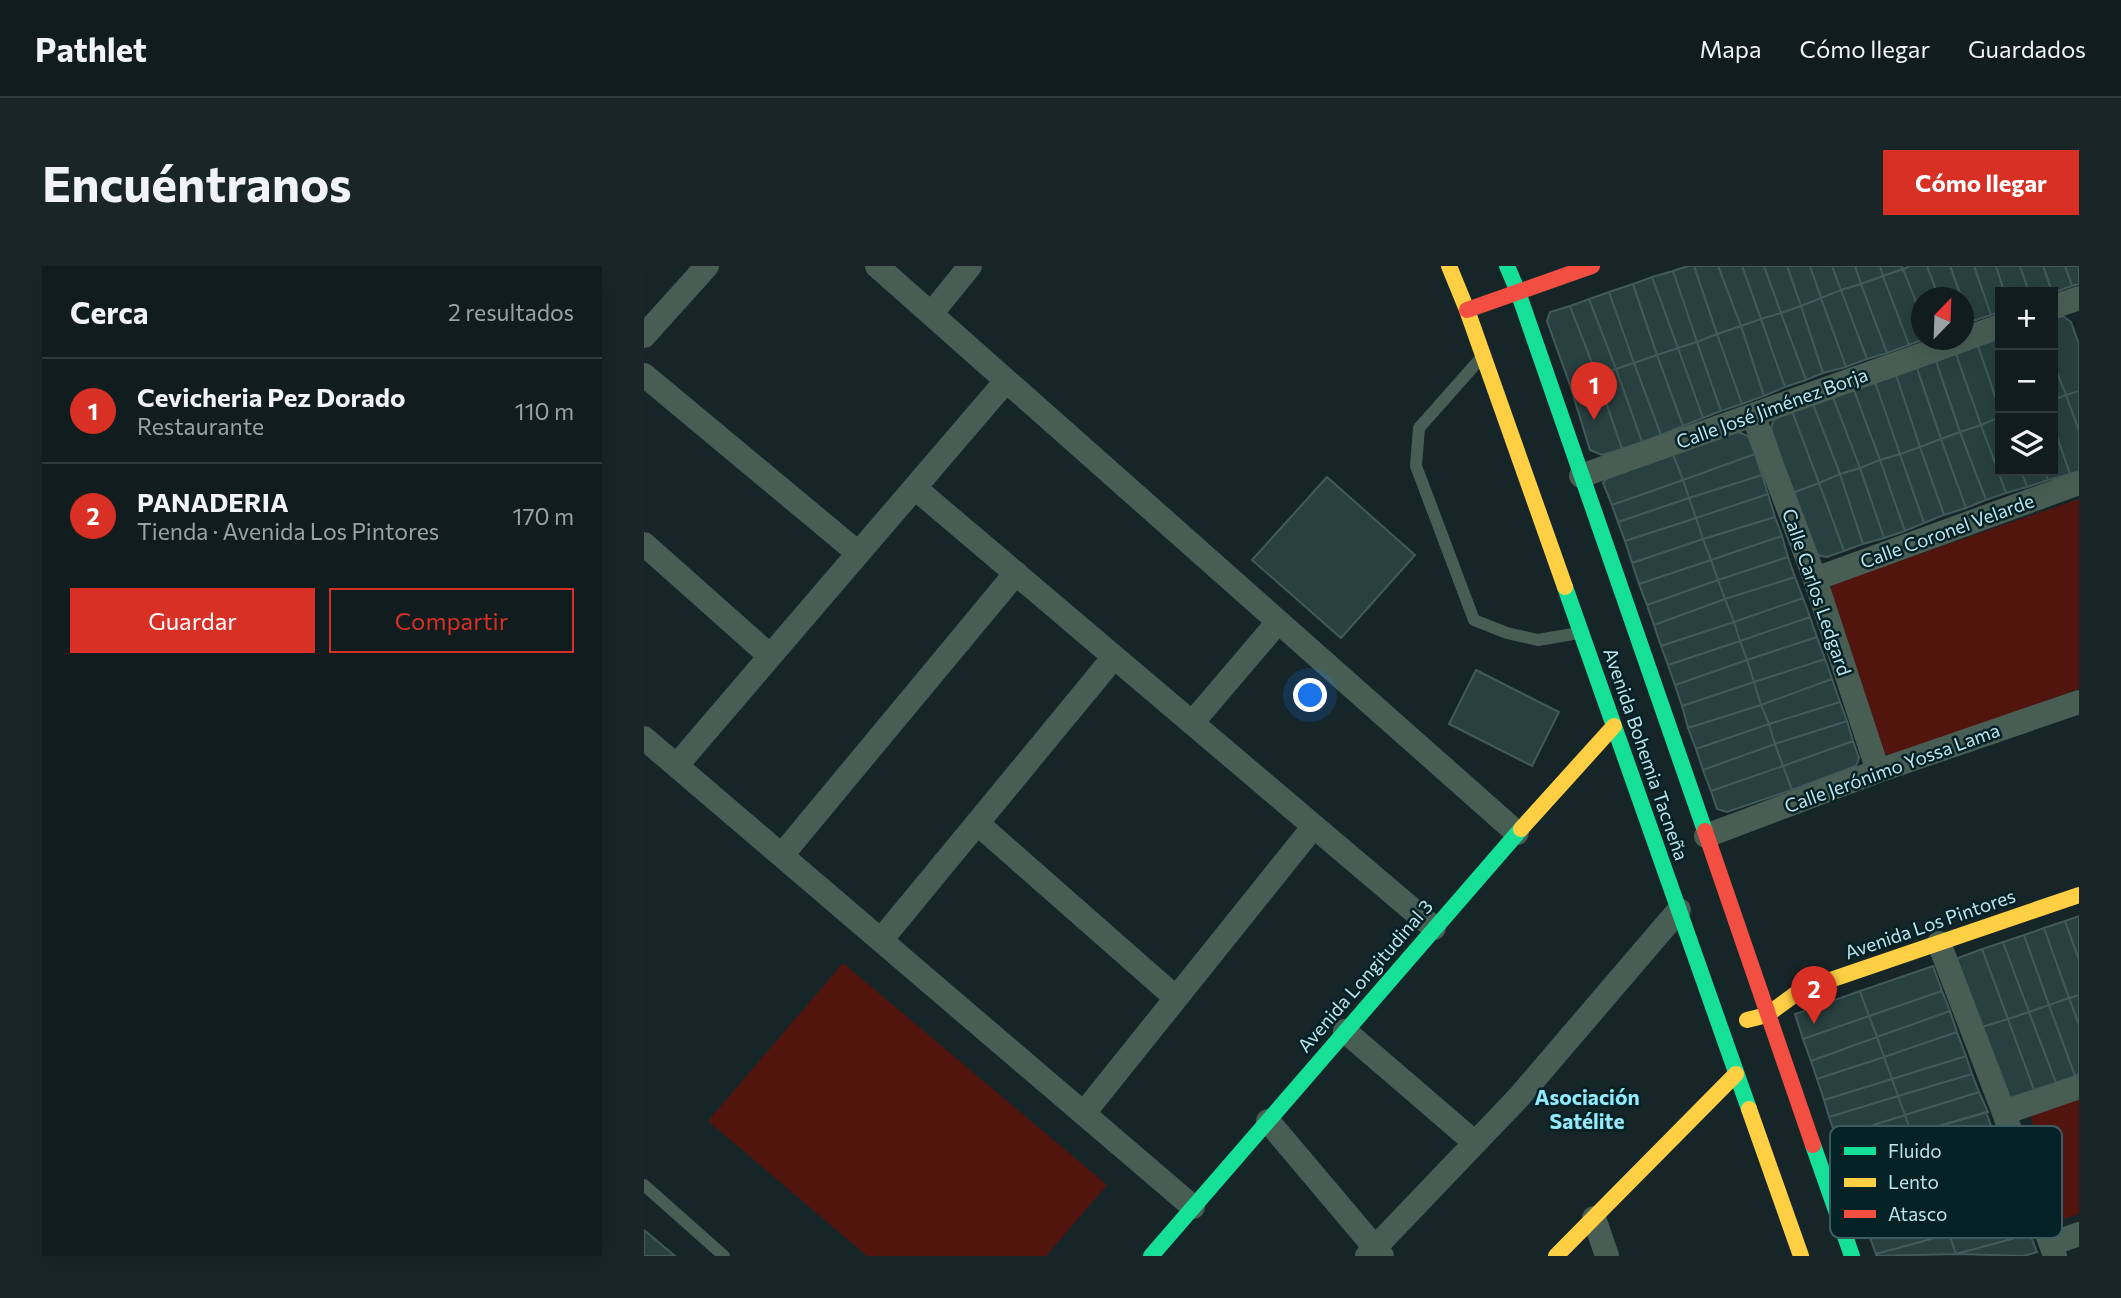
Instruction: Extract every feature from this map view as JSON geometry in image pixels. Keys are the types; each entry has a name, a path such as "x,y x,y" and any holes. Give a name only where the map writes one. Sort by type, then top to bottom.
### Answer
{"main road":[{"name":"Avenida Bohemia Tacneña","path":"1449,266 1467,310 1801,1256"},
{"name":"Avenida Bohemia Tacneña","path":"1507,266 1830,1193"},
{"path":"1467,310 1591,266"},
{"name":"Avenida Longitudinal 3","path":"1150,1256 1517,833 1614,726"},
{"name":"Avenida Los Pintores","path":"1720,1026 1768,1015 1801,990 2079,895"},
{"path":"1556,1256 1736,1074"},
{"name":"Avenida Bohemia Tacneña","path":"1846,1238 1852,1256"}],"street":[{"path":"644,336 708,266"},
{"path":"877,266 1517,833"},
{"path":"931,314 970,266"},
{"name":"Calle José Jiménez Borja","path":"1974,335 1995,328"},
{"name":"Calle José Jiménez Borja","path":"1581,475 1933,350"},
{"path":"644,375 858,553"},
{"path":"677,765 1006,381"},
{"name":"Calle Carlos Ledgard","path":"1753,415 1815,579 1878,771"},
{"name":"Calle Coronel Velarde","path":"1815,579 2079,483"},
{"path":"915,488 1434,928"},
{"path":"644,544 770,656"},
{"path":"782,855 1016,573"},
{"path":"1192,723 1278,622"},
{"path":"881,940 1114,657"},
{"name":"Calle Jerónimo Yossa Lama","path":"1706,836 1878,771 2079,702"},
{"path":"644,738 1193,1207"},
{"path":"977,823 1176,998"},
{"path":"1084,1113 1314,826"},
{"path":"1268,1121 1375,1253 1474,1142 1519,1097 1679,910"},
{"path":"1939,943 2009,1126"},
{"path":"1345,1031 1474,1142"},
{"path":"2004,1113 2079,1087"},
{"path":"1594,1218 1607,1256"},
{"path":"2053,1250 2079,1234"}],"lane":[{"path":"1483,355 1419,428 1416,466 1474,620 1507,633 1538,640 1581,632"},
{"path":"644,1185 724,1256"}],"shaded area":[{"path":"2079,499 2079,689 1892,756 1882,752 1828,597 1833,584"},
{"path":"843,963 1107,1185 1046,1256 867,1256 708,1121"},
{"path":"2079,1096 2079,1214 2064,1219 2062,1213 2062,1126 2034,1126 2029,1112"}],"building":[{"path":"1694,266 1717,334 1697,342 1673,271"},
{"path":"1694,266 1718,266 1741,326 1717,334"},
{"path":"1718,266 1742,266 1761,319 1741,326"},
{"path":"1742,266 1764,266 1781,313 1761,319"},
{"path":"1764,266 1787,266 1801,306 1781,313"},
{"path":"1787,266 1810,266 1821,298 1801,306"},
{"path":"1810,266 1832,266 1841,290 1821,298"},
{"path":"1832,266 1855,266 1861,284 1841,290"},
{"path":"1855,266 1880,266 1883,276 1861,284"},
{"path":"1880,266 1902,266 1903,269 1883,276"},
{"path":"1910,266 1927,266 1935,287 1911,287 1911,289 1903,269"},
{"path":"1927,266 1950,266 1958,287 1935,287"},
{"path":"1950,266 1974,266 1991,315 1974,321 1974,287 1958,287"},
{"path":"1974,266 1996,266 2002,287 1995,287 1995,314 1991,315"},
{"path":"1996,266 2020,266 2027,287 2002,287"},
{"path":"2020,266 2043,266 2050,287 2027,287"},
{"path":"2043,266 2065,266 2072,286 2058,291 2058,287 2051,287"},
{"path":"2065,266 2079,266 2079,284 2072,286"},
{"path":"1903,269 1911,289 1911,344 1909,345 1883,276"},
{"path":"1673,271 1697,342 1678,348 1652,277"},
{"path":"1883,276 1909,345 1887,353 1861,284"},
{"path":"1652,277 1678,348 1657,355 1633,284"},
{"path":"1633,284 1657,355 1634,363 1609,292"},
{"path":"1861,284 1887,353 1867,359 1841,290"},
{"path":"1841,290 1867,359 1846,367 1821,298"},
{"path":"1609,292 1634,363 1616,369 1589,299"},
{"path":"1821,298 1846,367 1823,373 1801,306"},
{"path":"1589,299 1616,369 1597,376 1570,306"},
{"path":"1570,306 1597,376 1570,385 1547,321 1550,312"},
{"path":"1801,306 1823,373 1806,380 1781,313"},
{"path":"1781,313 1806,380 1785,387 1761,319"},
{"path":"2063,316 2071,322 2079,344 2079,391 2066,395 2058,375 2058,318"},
{"path":"1761,319 1785,387 1764,396 1741,326"},
{"path":"1741,326 1764,396 1742,404 1717,334"},
{"path":"1717,334 1742,404 1721,411 1697,342"},
{"path":"1995,340 1995,396 1978,346"},
{"path":"1697,342 1721,411 1703,418 1678,348"},
{"path":"1978,346 1995,396 1995,419 1981,425 1956,354 1974,350"},
{"path":"1678,348 1703,418 1683,426 1657,355"},
{"path":"1956,354 1981,425 1960,432 1936,361"},
{"path":"1657,355 1683,426 1661,435 1634,363"},
{"path":"1936,361 1960,432 1941,439 1917,368"},
{"path":"1634,363 1661,435 1642,442 1616,369"},
{"path":"1917,368 1941,439 1920,447 1896,375"},
{"path":"1616,369 1642,442 1622,449 1597,376"},
{"path":"1896,375 1920,447 1900,454 1875,382"},
{"path":"2058,375 2066,395 2058,398"},
{"path":"1597,376 1622,449 1602,455 1590,450 1570,385"},
{"path":"1875,382 1900,454 1880,460 1854,390"},
{"path":"1854,390 1880,460 1860,468 1833,397"},
{"path":"2079,391 2079,431 2066,395"},
{"path":"2066,395 2079,431 2079,471 2070,474 2058,439 2058,398"},
{"path":"1833,397 1860,468 1840,474 1813,404"},
{"path":"1813,404 1840,474 1819,483 1792,411"},
{"path":"1792,411 1819,483 1792,493 1771,428 1774,419"},
{"path":"1995,419 1995,463 1981,425"},
{"path":"1981,425 1995,463 1995,476 2000,476 2006,493 1986,500 1960,432"},
{"path":"1738,432 1748,436 1755,454 1683,480 1673,454"},
{"path":"1960,432 1986,500 1966,508 1941,439"},
{"path":"1941,439 1966,508 1944,515 1920,447"},
{"path":"2058,439 2070,474 2048,480 2047,476 2058,476"},
{"path":"1920,447 1944,515 1924,523 1900,454"},
{"path":"1673,454 1683,480 1612,505 1603,483 1608,477"},
{"path":"1755,454 1762,475 1689,498 1683,480"},
{"path":"1900,454 1924,523 1905,531 1880,460"},
{"path":"1880,460 1905,531 1884,538 1860,468"},
{"path":"1860,468 1884,538 1863,544 1840,474"},
{"path":"1840,474 1863,544 1844,551 1819,483"},
{"path":"1762,475 1768,494 1696,518 1689,498"},
{"path":"2000,476 2023,476 2027,487 2006,493"},
{"path":"2023,476 2047,476 2048,480 2027,487"},
{"path":"1327,477 1415,555 1341,638 1252,560"},
{"path":"1683,480 1689,498 1618,522 1612,505"},
{"path":"1819,483 1844,551 1827,557 1815,555 1792,493"},
{"path":"1768,494 1775,517 1703,539 1696,518"},
{"path":"1689,498 1696,518 1625,541 1618,522"},
{"path":"1775,517 1782,536 1711,560 1703,539"},
{"path":"1696,518 1703,539 1632,563 1625,541"},
{"path":"1782,536 1788,557 1718,580 1711,560"},
{"path":"1703,539 1711,560 1639,584 1632,563"},
{"path":"1788,557 1795,577 1725,599 1718,580"},
{"path":"1711,560 1718,580 1647,605 1639,584"},
{"path":"1795,577 1803,598 1734,622 1725,599"},
{"path":"1718,580 1725,599 1654,625 1647,605"},
{"path":"1803,598 1810,617 1740,641 1734,622"},
{"path":"1725,599 1734,622 1661,646 1654,625"},
{"path":"1810,617 1817,637 1747,660 1740,641"},
{"path":"1734,622 1740,641 1668,665 1661,646"},
{"path":"1817,637 1825,659 1754,682 1747,660"},
{"path":"1740,641 1747,660 1675,685 1668,665"},
{"path":"1825,659 1832,679 1761,705 1754,682"},
{"path":"1747,660 1754,682 1682,706 1675,685"},
{"path":"1476,670 1559,712 1532,766 1449,724"},
{"path":"1832,679 1840,702 1769,724 1761,705"},
{"path":"1754,682 1761,705 1688,728 1682,706"},
{"path":"1840,702 1847,721 1775,744 1769,724"},
{"path":"1761,705 1769,724 1696,749 1688,728"},
{"path":"1847,721 1853,741 1783,766 1775,744"},
{"path":"1769,724 1775,744 1703,770 1696,749"},
{"path":"1853,741 1859,758 1856,766 1792,790 1783,766"},
{"path":"1775,744 1783,766 1711,791 1703,770"},
{"path":"1783,766 1792,790 1727,812 1717,809 1711,791"},
{"path":"2079,916 2079,960 2065,921"},
{"path":"2065,921 2079,960 2079,995 2069,998 2044,928"},
{"path":"2044,928 2069,998 2049,1005 2024,935"},
{"path":"2024,935 2049,1005 2029,1012 2003,942"},
{"path":"2003,942 2029,1012 2008,1019 1982,949"},
{"path":"1982,949 2008,1019 1982,1027 1955,959"},
{"path":"1933,966 1942,991 1869,1016 1860,991"},
{"path":"1860,991 1869,1016 1803,1039 1795,1014"},
{"path":"1942,991 1950,1011 1877,1037 1869,1016"},
{"path":"2079,995 2079,1025 2069,998"},
{"path":"2069,998 2079,1025 2079,1074 2075,1076 2049,1005"},
{"path":"2049,1005 2075,1076 2056,1083 2029,1012"},
{"path":"1950,1011 1957,1032 1884,1057 1877,1037"},
{"path":"2029,1012 2056,1083 2034,1090 2008,1019"},
{"path":"1869,1016 1877,1037 1811,1061 1803,1039"},
{"path":"2008,1019 2034,1090 2010,1098 1982,1027"},
{"path":"1957,1032 1966,1056 1892,1079 1884,1057"},
{"path":"1877,1037 1884,1057 1817,1079 1811,1061"},
{"path":"1966,1056 1972,1074 1898,1096 1892,1079"},
{"path":"1884,1057 1892,1079 1824,1100 1817,1079"},
{"path":"1972,1074 1979,1092 1905,1115 1898,1096"},
{"path":"1892,1079 1898,1096 1829,1117 1824,1100"},
{"path":"1979,1092 1988,1112 1940,1126 1909,1126 1905,1115"},
{"path":"1898,1096 1905,1115 1870,1126 1832,1126 1829,1117"},
{"path":"1986,1112 1991,1126 1939,1126"},
{"path":"1905,1115 1909,1126 1870,1126"},
{"path":"644,1230 675,1256 644,1256"},
{"path":"1870,1238 1934,1238 1876,1254"},
{"path":"1934,1238 1950,1238 1956,1254 1876,1256"},
{"path":"1950,1238 2015,1238 1956,1254"},
{"path":"2015,1238 2032,1238 2037,1252 2024,1256 1956,1254"}],"traffic: fast":[{"path":"1507,266 1705,831"},
{"path":"1565,587 1749,1109"},
{"path":"1151,1256 1521,829"},
{"path":"1813,1145 1830,1193"},
{"path":"1846,1238 1852,1256"}],"traffic: slow":[{"path":"1449,266 1565,587"},
{"path":"1521,829 1614,726"},
{"path":"1747,1020 1767,1015 1801,990 2079,895"},
{"path":"1556,1256 1736,1074"},
{"path":"1749,1109 1801,1256"}],"traffic: jam":[{"path":"1467,310 1592,266"},
{"path":"1705,831 1813,1145"}],"place":[{"name":"Cevicheria Pez Dorado","path":"1594,420"},
{"name":"PANADERIA","path":"1814,1024"}],"district":[{"name":"Asociación Satélite","path":"1587,1110"}]}
